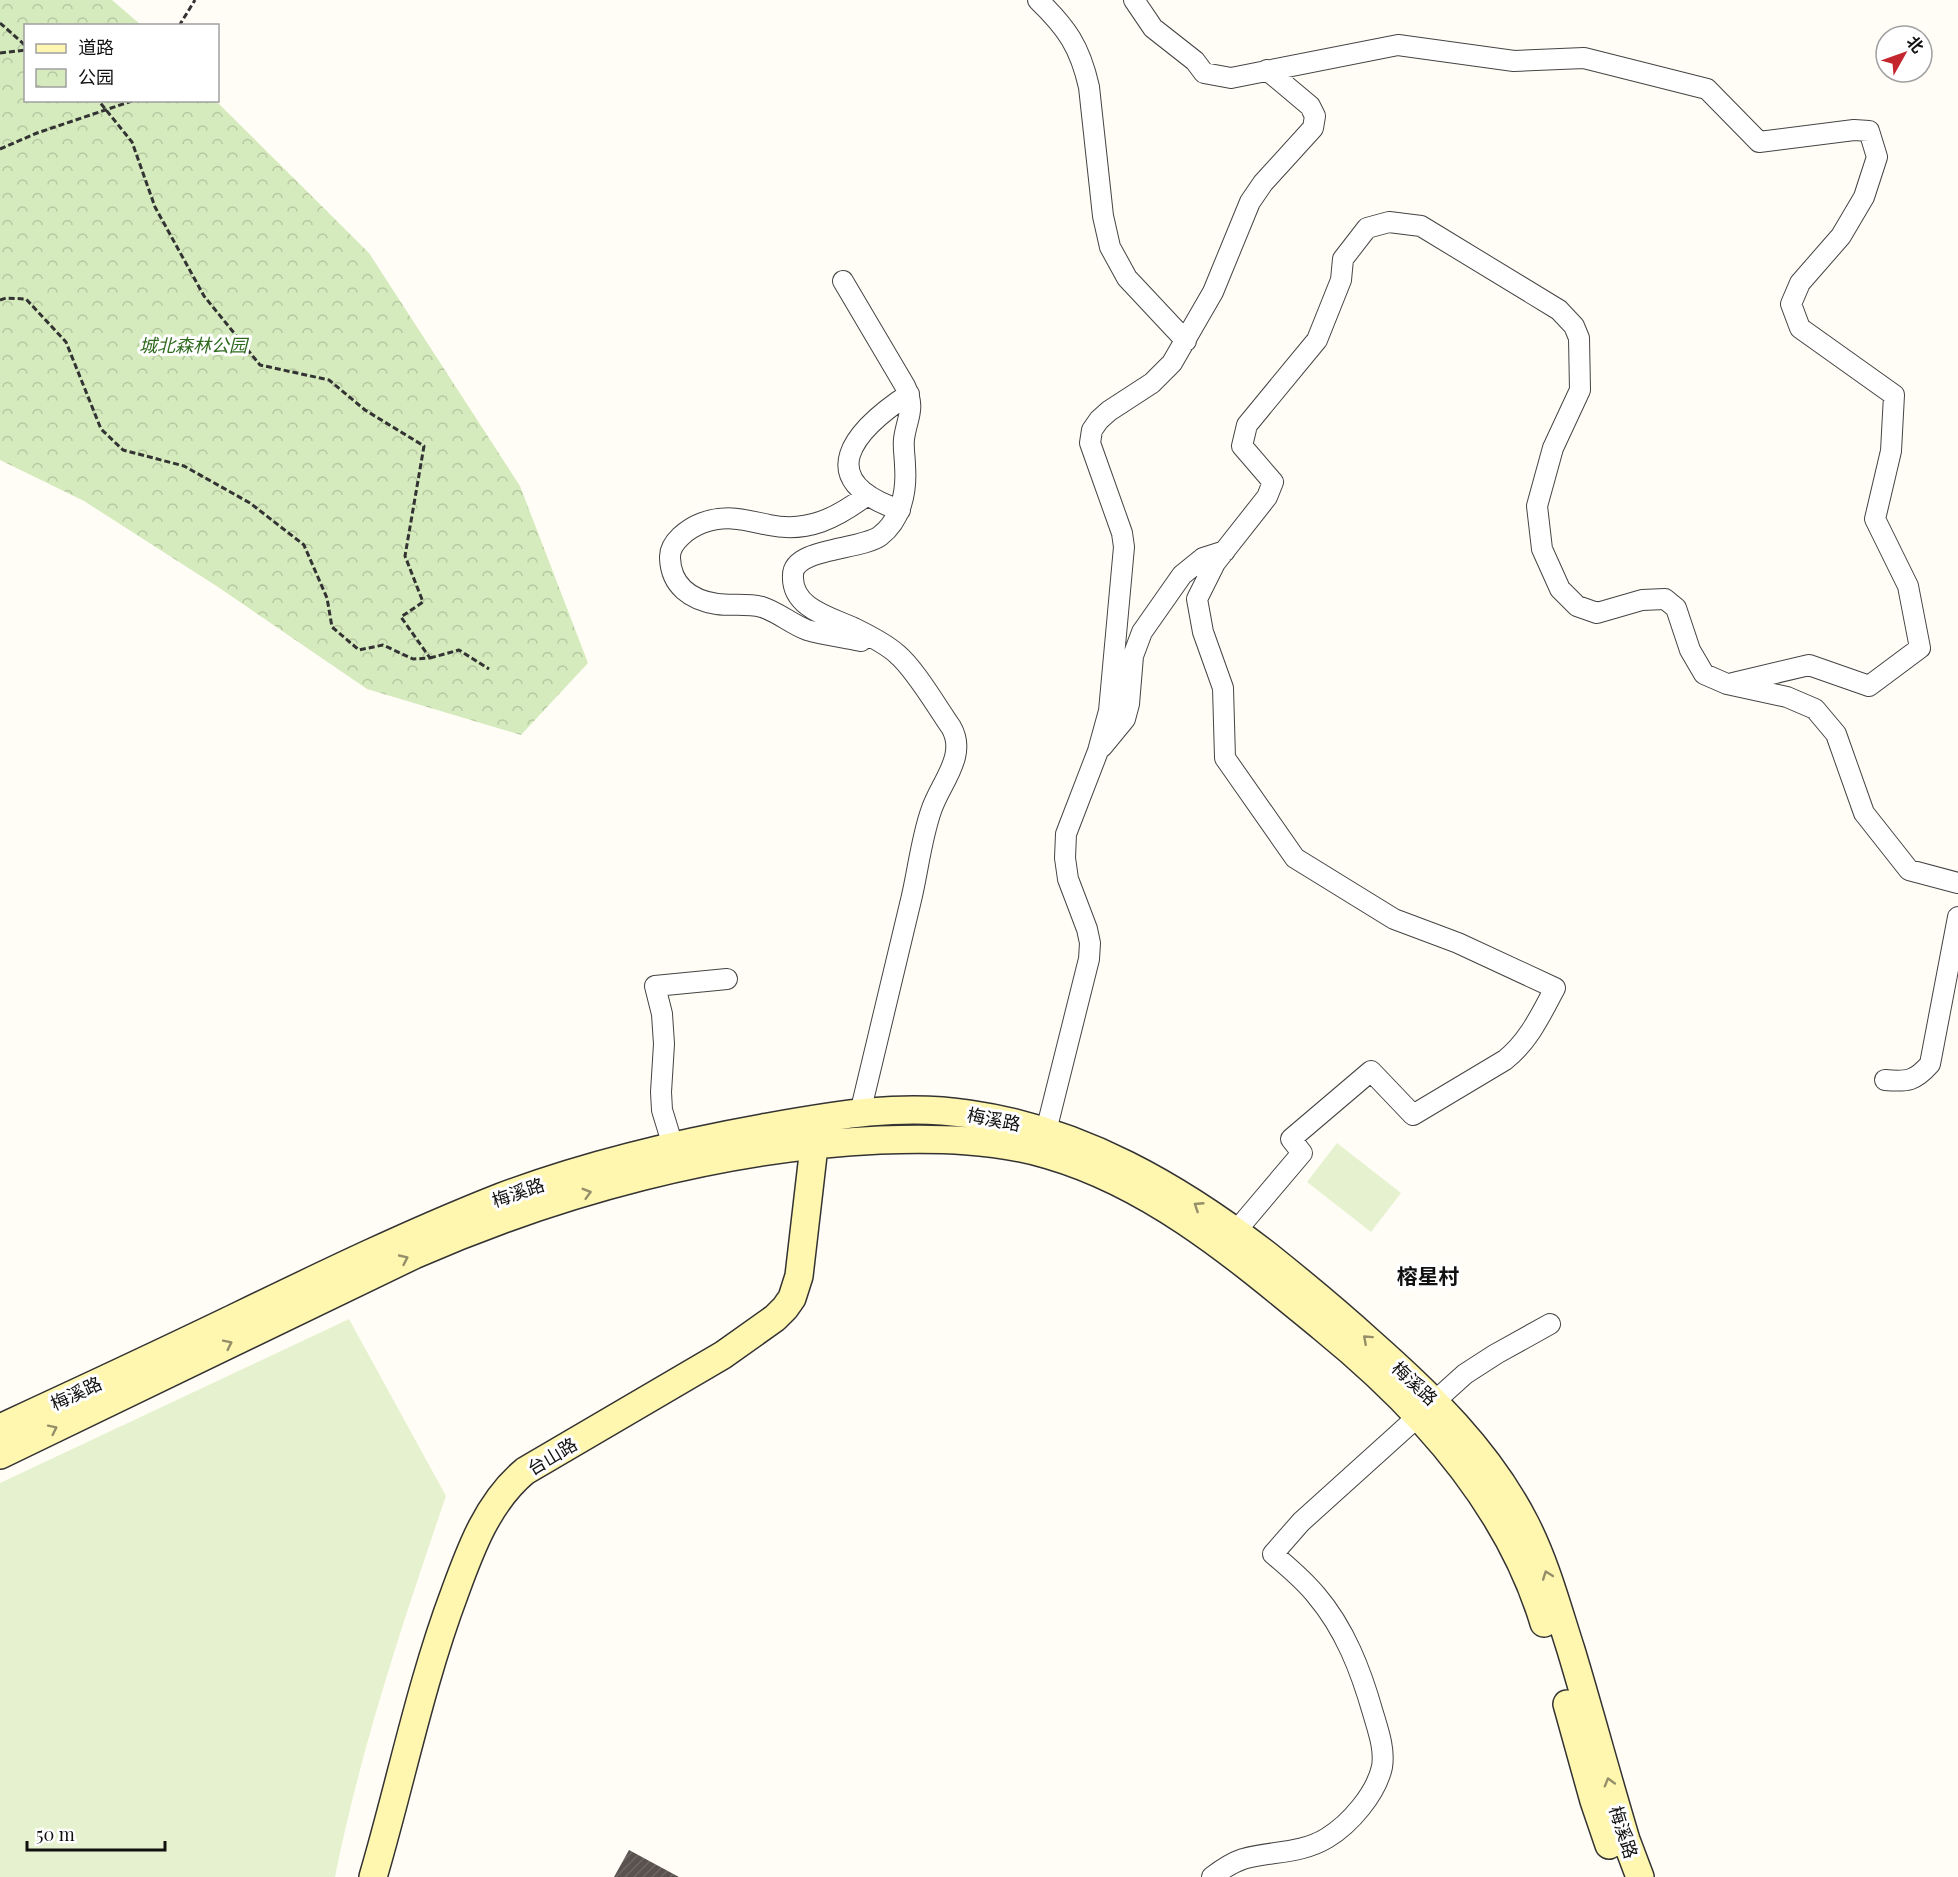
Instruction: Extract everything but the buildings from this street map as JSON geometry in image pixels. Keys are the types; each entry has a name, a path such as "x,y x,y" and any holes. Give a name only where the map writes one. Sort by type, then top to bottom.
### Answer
{"main road":[{"name":"梅溪路","path":"0,1428 124,1371 394,1240 506,1195 615,1160 673,1146 817,1119 885,1110 944,1111 1007,1120 1046,1131 1128,1164 1175,1191 1236,1231 1334,1310 1427,1409 1465,1472 1493,1510 1530,1582 1548,1635 1594,1801 1622,1877"},
{"name":"台山路","path":"373,1877 436,1641 471,1549 493,1507 513,1481 525,1472 723,1355 775,1318 785,1308 792,1298 799,1276 817,1119"},
{"name":"梅溪路","path":"0,1455 369,1276 483,1226 553,1202 706,1162 769,1150 914,1139 946,1139 996,1144 1048,1155 1128,1186 1215,1241 1348,1349 1466,1437 1523,1519 1538,1552 1557,1607 1626,1840 1640,1877"}],"street":[{"path":"1038,0 1066,30 1080,53 1085,68 1103,216 1110,247 1127,278 1186,340"},
{"path":"1134,0 1153,28 1195,61 1204,73 1231,78 1398,45 1514,61 1584,58 1707,89 1759,142 1854,130 1869,131 1877,157 1864,196 1841,236 1800,283 1791,304 1800,328 1894,395 1891,451 1875,519 1908,586 1920,648 1869,686 1809,665 1726,684"},
{"path":"1046,1131 1089,959 1088,929 1068,879 1065,858 1066,834 1098,751 1109,711 1124,547 1122,533 1090,443 1092,430 1109,411 1152,383 1172,363 1213,292 1250,202 1263,183 1313,128 1315,116 1310,106 1267,70"},
{"path":"1236,1231 1302,1152 1291,1139 1371,1071 1413,1115 1516,1052 1525,1042 1556,988 1458,943 1394,919 1295,858 1225,759 1223,688 1203,632 1197,600 1215,563 1267,496 1273,482 1242,446 1247,424 1317,340 1341,279 1343,259 1367,228 1389,222 1421,226 1559,310 1574,326 1579,338 1580,390 1553,448 1537,506 1542,549 1560,589 1577,606 1597,613 1642,600 1665,599 1676,608 1690,650 1704,674 1726,684 1787,697 1815,709 1836,734 1864,813 1909,870 1958,883"},
{"path":"843,281 909,394 911,412 903,441 906,478 896,519 879,537 853,546 809,556 794,568 792,575 798,595 813,610 883,644 904,660 951,727 958,745 953,764 926,826 918,870 860,1113"},
{"path":"900,510 866,496 850,476 848,457 860,436 880,416 909,394"},
{"path":"866,496 836,517 807,526 769,525 749,519 726,517 702,524 691,529 675,544 670,554 670,567 681,589 702,600 717,604 750,604 764,608 806,630 883,644"},
{"path":"1098,751 1125,719 1129,704 1133,656 1142,632 1182,575 1203,558 1225,550"},
{"path":"1885,1080 1902,1081 1918,1078 1930,1064 1958,917"},
{"path":"673,1146 662,1110 664,1044 662,1014 655,986 727,979"},
{"path":"1212,1877 1225,1867 1241,1860 1307,1848 1327,1838 1342,1826 1373,1788 1382,1767 1382,1748 1370,1702 1352,1652 1316,1595 1302,1579 1273,1554 1300,1522 1478,1365 1550,1324"}],"path":[{"path":"180,24 195,0"},
{"path":"0,23 24,46"},
{"path":"0,53 24,48"},
{"path":"100,102 132,142 155,207 204,296 260,365 329,380 364,410 424,446 405,556 423,602 401,617 430,658"},
{"path":"0,149 38,133 130,102"},
{"path":"0,300 26,298 66,342 101,429 123,450 184,466 249,503 304,545 327,598 332,627 359,650 383,645 413,659 430,658 459,650 489,669"}],"green space":[{"name":"城北森林公园","path":"0,0 112,0 140,24 24,24 24,102 217,102 369,253 520,486 588,663 521,735 367,689 218,587 84,501 0,460"},
{"path":"1337,1143 1401,1193 1371,1232 1307,1182"},
{"path":"349,1319 446,1496 370,1733 345,1828 335,1877 0,1877 0,1483"}],"district":[{"name":"榕星村","path":"1428,1275"}]}
